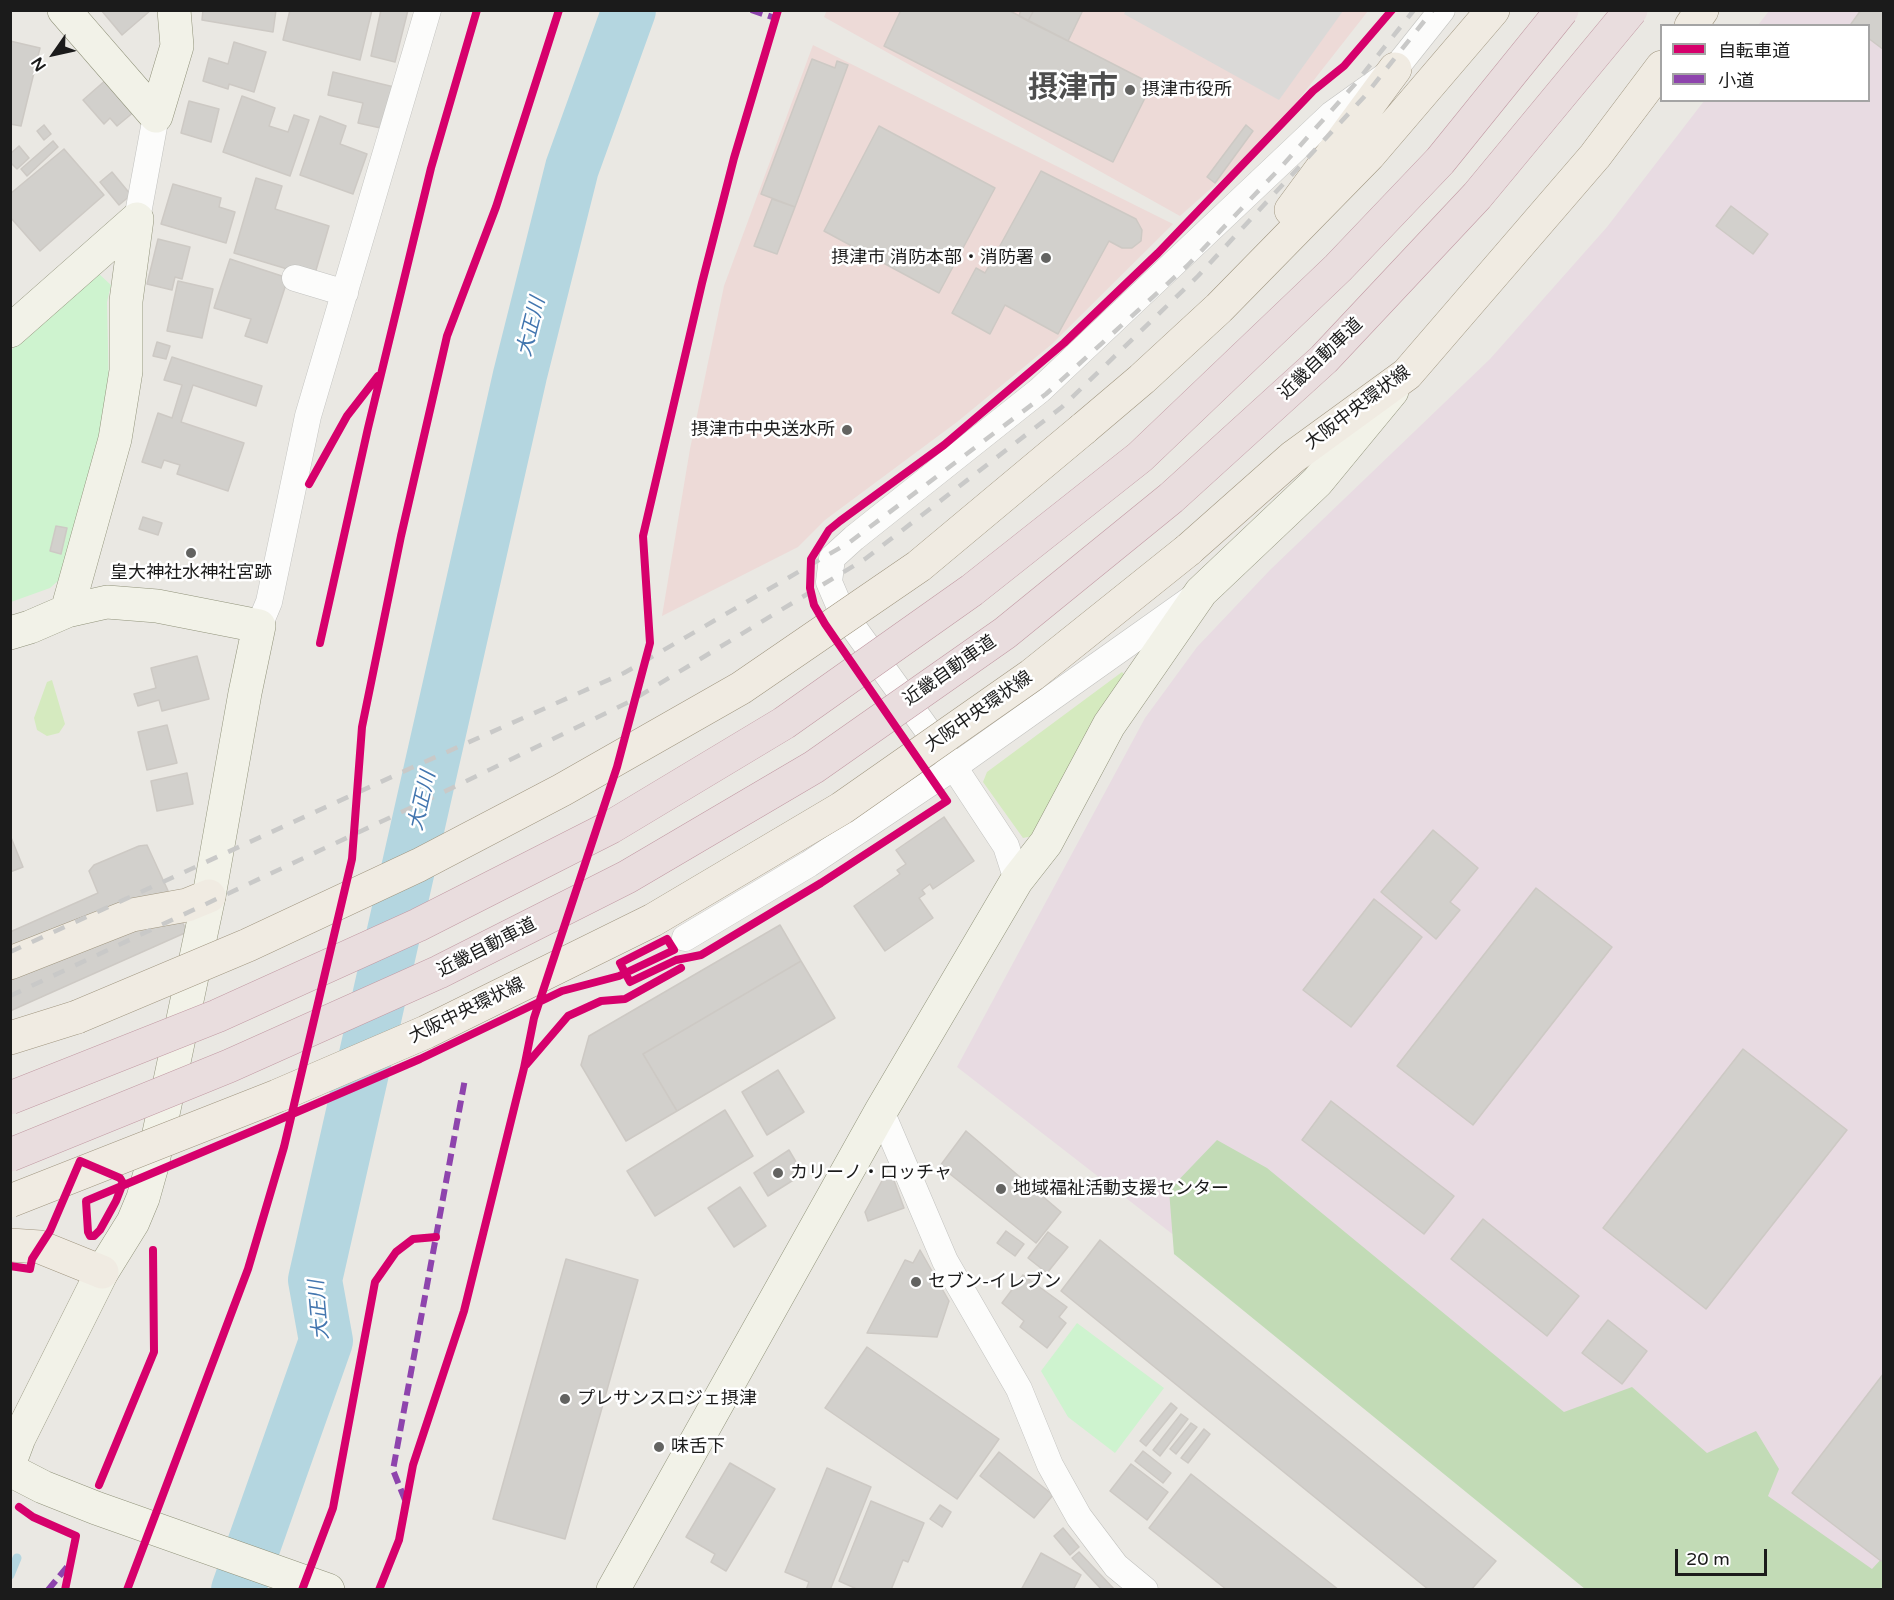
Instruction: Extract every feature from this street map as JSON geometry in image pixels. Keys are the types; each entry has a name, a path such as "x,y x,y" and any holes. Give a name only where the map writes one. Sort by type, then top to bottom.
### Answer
{"highway":[{"path":"10,1098 217,1016 418,925 611,827 784,723 972,590 1140,457 1294,312 1440,161 1562,10"},
{"name":"近畿自動車道","path":"10,1155 229,1066 429,977 627,877 814,767 996,639 1171,498 1324,359 1477,196 1631,10"}],"main road":[{"path":"10,1038 77,1017 248,945 419,865 562,790 741,688 919,566 1142,379 1219,308 1369,155 1493,10"},
{"path":"1692,24 1702,10"},
{"path":"1219,308 1395,69"},
{"name":"大阪中央環状線","path":"10,1201 266,1101 426,1032 653,920 842,808 1032,675 1188,550 1293,457 1407,374 1595,156 1660,70"},
{"path":"10,963 132,915 187,905 209,896"},
{"path":"10,1245 39,1247 102,1272"}],"street":[{"path":"64,10 156,116"},
{"path":"67,611 115,439 126,371 126,301 137,219 156,116 177,46 174,10"},
{"path":"10,1462 19,1438 102,1272 133,1222 149,1177 209,896 245,693 260,626 269,602 308,416 429,10"},
{"path":"1017,880 1006,846 954,767 841,610 829,582 832,558 1040,390 1332,114 1395,69 1442,10"},
{"path":"10,331 137,219"},
{"path":"295,278 345,293"},
{"path":"685,939 809,864 954,767 1201,592 1317,482 1407,374"},
{"path":"613,1590 881,1111 1017,880 1046,843 1109,725 1201,592"},
{"path":"10,633 67,611 107,602 157,606 260,626"},
{"path":"881,1111 945,1261 1019,1389 1050,1465 1079,1517 1116,1566 1145,1590"},
{"path":"10,1470 43,1487 96,1508 328,1590"}],"shaded area":[{"name":"摂津市役所","path":"827,10 1368,11 1270,136 1180,216 824,17"},
{"path":"1126,10 1343,11 1279,100 1124,14"},
{"path":"1769,11 1883,11 1883,1589 1630,1589 957,1067 1145,718 1197,647 1270,570 1490,359 1607,227 1703,102 1870,102 1870,24 1759,24"},
{"path":"813,45 1173,224 1052,344 957,422 825,520 798,547 662,616 690,449 724,286"}],"green space":[{"path":"98,273 111,285 107,302 109,391 104,433 59,580 50,588 11,602 10,351"},
{"path":"1122,672 1126,676 1033,836 1023,838 983,782 987,772"},
{"path":"52,680 65,724 59,733 47,736 37,730 34,718 47,682"},
{"path":"1217,1140 1267,1168 1564,1412 1632,1387 1707,1453 1756,1431 1779,1469 1768,1496 1872,1569 1883,1557 1883,1589 1585,1589 1174,1254 1169,1190"},
{"path":"1077,1323 1164,1388 1115,1453 1068,1417 1041,1371"}],"building":[{"path":"101,10 151,10 122,35"},
{"path":"203,10 276,10 273,32 202,20"},
{"path":"290,10 372,10 360,60 283,40"},
{"path":"381,10 408,10 395,62 371,56"},
{"path":"901,10 1008,10 1152,84 1113,162 884,46"},
{"path":"1021,10 1034,10 1028,21 1019,16"},
{"path":"1034,10 1083,10 1068,41 1028,21"},
{"path":"1861,10 1884,10 1884,50 1870,40 1870,24 1851,24"},
{"path":"10,41 40,48 21,126 10,124"},
{"path":"234,42 266,52 254,92 229,84 228,89 203,81 209,58 228,64"},
{"path":"812,59 835,68 837,61 848,65 795,207 761,194"},
{"path":"333,72 394,87 385,129 358,123 363,103 328,95"},
{"path":"107,79 135,111 117,126 110,118 104,124 83,100"},
{"path":"242,96 275,108 269,126 288,132 294,115 309,120 290,176 223,152"},
{"path":"189,101 219,109 211,142 181,133"},
{"path":"320,116 346,126 340,144 367,154 353,194 300,175"},
{"path":"44,125 51,134 44,140 37,131"},
{"path":"1246,125 1253,131 1215,183 1207,177"},
{"path":"879,126 995,188 939,293 824,231"},
{"path":"53,141 58,147 27,176 21,169"},
{"path":"19,146 29,158 17,169 10,162 10,154"},
{"path":"64,149 104,195 40,251 10,217 10,194"},
{"name":"摂津市 消防本部・消防署","path":"1041,171 1136,219 1142,230 1141,241 1132,248 1122,248 1109,241 1058,334 1005,305 990,334 952,313 976,268 985,273"},
{"path":"112,172 131,195 119,205 100,182"},
{"path":"256,178 282,186 275,209 329,226 314,277 234,253"},
{"path":"173,184 221,198 219,207 235,212 226,243 161,224"},
{"path":"772,199 795,207 777,254 754,246"},
{"path":"1731,206 1768,234 1753,254 1716,226"},
{"path":"158,239 190,247 182,279 175,277 172,290 147,284"},
{"path":"230,259 288,278 267,343 245,336 251,319 214,308"},
{"path":"178,281 213,289 202,338 167,331"},
{"path":"157,342 170,346 166,359 153,356"},
{"path":"172,357 262,386 256,406 193,385 181,422 244,443 228,491 177,474 180,465 164,460 161,468 142,462 158,413 172,418 182,385 164,380"},
{"path":"143,517 162,523 158,535 139,529"},
{"path":"56,526 67,528 61,554 50,551"},
{"path":"197,656 209,699 162,711 159,700 138,706 134,694 156,688 151,668"},
{"path":"167,725 177,763 147,770 138,732"},
{"path":"187,773 193,804 157,811 151,781"},
{"path":"944,817 974,861 933,889 930,884 922,890 925,894 919,898 933,918 885,951 854,906 900,874 897,870 906,864 896,850"},
{"path":"1433,830 1478,868 1450,902 1460,910 1436,939 1381,892"},
{"path":"10,835 23,867 10,872"},
{"path":"147,845 187,932 10,1011 10,932 98,893 89,871 94,865 139,846"},
{"path":"1536,888 1612,947 1473,1125 1397,1066"},
{"path":"1374,899 1422,937 1351,1027 1303,990"},
{"path":"780,925 801,961 643,1054 677,1111 626,1141 581,1065 589,1036"},
{"path":"801,961 835,1018 677,1111 643,1054"},
{"path":"1743,1049 1847,1130 1706,1309 1603,1228"},
{"path":"778,1070 804,1112 767,1135 742,1092"},
{"path":"1331,1101 1454,1196 1424,1234 1302,1140"},
{"path":"725,1110 753,1156 655,1216 627,1171"},
{"name":"地域福祉活動支援センター","path":"966,1131 1061,1212 1036,1243 940,1166"},
{"name":"カリーノ・ロッチャ","path":"789,1150 803,1174 768,1196 754,1173"},
{"path":"892,1175 904,1208 868,1221 865,1212 884,1177"},
{"path":"740,1187 766,1226 734,1247 708,1208"},
{"path":"1483,1219 1579,1296 1547,1336 1451,1259"},
{"path":"1006,1231 1024,1244 1015,1256 997,1243"},
{"path":"1048,1232 1068,1247 1047,1273 1028,1258"},
{"path":"1100,1240 1496,1561 1471,1590 1429,1590 1061,1291"},
{"name":"セブン-イレブン","path":"920,1250 949,1301 937,1337 867,1333 905,1260 913,1263"},
{"name":"プレサンスロジェ摂津","path":"566,1259 638,1280 565,1539 493,1519"},
{"path":"1023,1275 1067,1307 1059,1317 1066,1323 1047,1348 1020,1327 1024,1321 1002,1303"},
{"path":"1608,1320 1647,1351 1622,1384 1582,1353"},
{"path":"867,1347 999,1439 957,1499 825,1408"},
{"path":"1884,1373 1884,1559 1881,1561 1792,1493"},
{"path":"1171,1403 1177,1408 1146,1446 1140,1441"},
{"path":"1181,1414 1188,1419 1160,1456 1153,1450"},
{"path":"1191,1423 1197,1427 1176,1454 1170,1449"},
{"path":"1204,1429 1210,1434 1188,1463 1181,1458"},
{"path":"1143,1451 1171,1473 1163,1483 1135,1461"},
{"path":"999,1452 1053,1495 1034,1518 980,1476"},
{"path":"730,1463 775,1489 726,1571 711,1562 715,1554 686,1537"},
{"path":"1131,1464 1168,1492 1147,1520 1110,1491"},
{"path":"827,1468 871,1487 830,1590 806,1590 809,1582 785,1572"},
{"path":"1191,1474 1339,1590 1227,1590 1149,1528"},
{"path":"871,1501 924,1523 908,1562 903,1560 891,1590 859,1590 839,1581"},
{"path":"940,1505 951,1512 942,1527 930,1519"},
{"path":"1063,1528 1079,1547 1070,1555 1054,1536"},
{"path":"1079,1552 1115,1590 1102,1590 1072,1558"},
{"path":"1041,1553 1081,1575 1073,1590 1021,1590"}],"waterway":[{"name":"大正川","path":"238,1590 326,1341 315,1280 520,375 572,168 629,10"},
{"path":"10,1575 17,1558"}],"railway":[{"path":"10,952 624,673 850,542 1046,394 1187,266 1282,166 1355,84 1414,10"},
{"path":"10,996 423,802 631,701 865,559 1062,407 1198,276 1364,97 1433,10"}],"marked path":[{"path":"751,10 775,18"},
{"path":"405,1500 393,1470 465,1079"},
{"path":"48,1590 67,1567"}],"cycle path":[{"path":"320,643 368,428 431,168 477,10"},
{"path":"127,1590 248,1269 284,1147 352,859 362,727 401,536 447,336 496,207 559,10"},
{"path":"379,1590 399,1540 413,1465 464,1311 524,1068 534,1018 617,767 650,643 643,536 702,283 734,158 778,10"},
{"path":"10,1266 30,1269 32,1259 50,1231 80,1161 120,1178 123,1183 116,1201 100,1230 94,1236 90,1236 88,1232 86,1201 269,1124 420,1059 562,991 619,976 674,950 667,939 620,963 630,982 676,960 701,955 821,883 947,801 814,605 810,588 811,559 829,530 944,445 1064,343 1158,253 1313,91 1344,66 1392,10"},
{"path":"309,484 347,416 378,376"},
{"path":"526,1065 568,1016 601,1001 625,999 681,968"},
{"path":"302,1590 333,1508 375,1282 396,1252 413,1239 436,1237"},
{"path":"99,1485 154,1352 153,1250"},
{"path":"19,1507 33,1517 76,1536 65,1590"}],"place":[{"name":"摂津市役所","path":"1130,90"},
{"name":"摂津市 消防本部・消防署","path":"1046,258"},
{"name":"摂津市中央送水所","path":"847,430"},
{"name":"皇大神社水神社宮跡","path":"191,553"},
{"name":"カリーノ・ロッチャ","path":"778,1173"},
{"name":"地域福祉活動支援センター","path":"1001,1189"},
{"name":"セブン-イレブン","path":"916,1282"},
{"name":"プレサンスロジェ摂津","path":"565,1399"},
{"name":"味舌下","path":"659,1447"}],"district":[{"name":"摂津市","path":"1073,89"}]}
